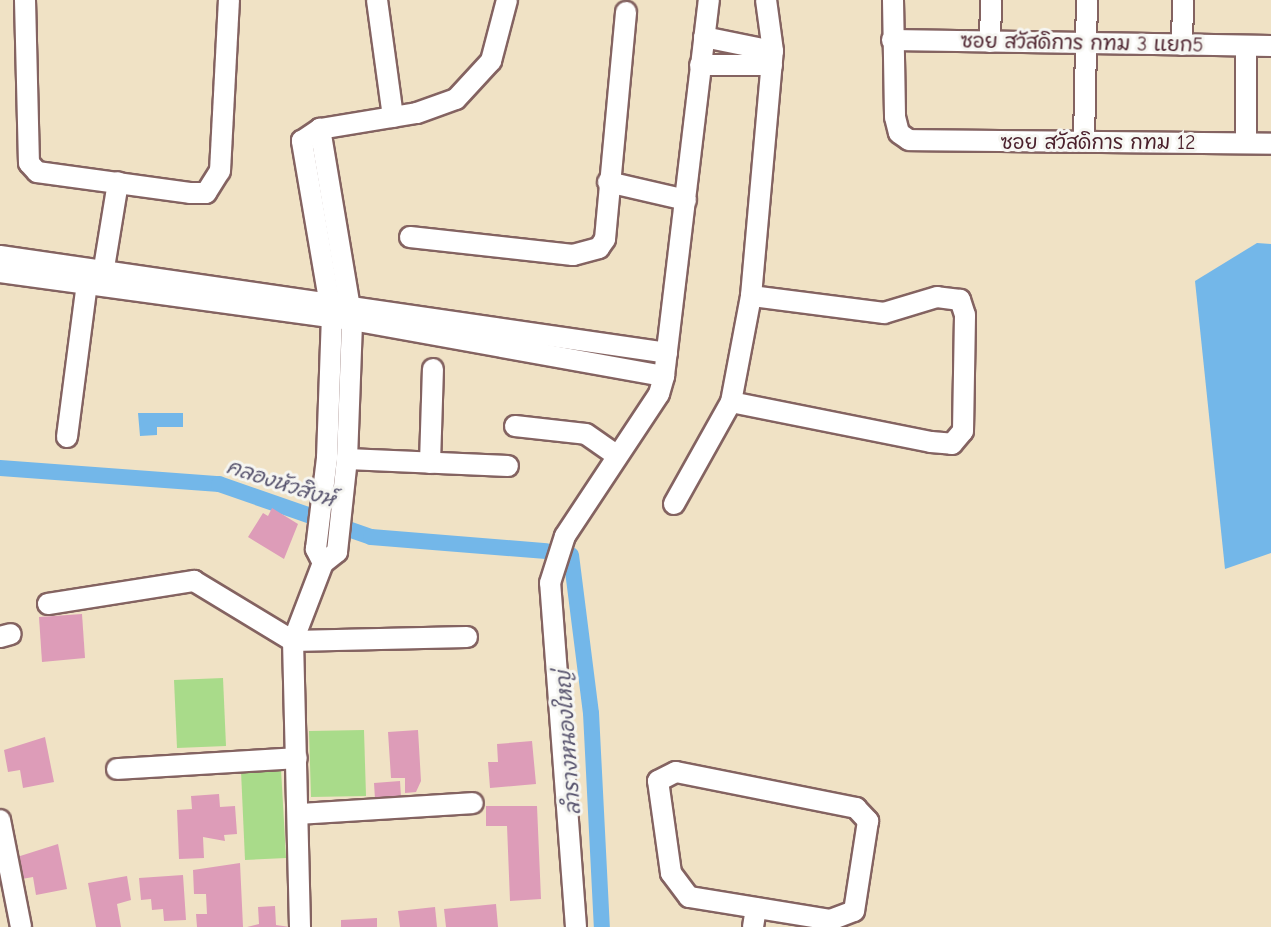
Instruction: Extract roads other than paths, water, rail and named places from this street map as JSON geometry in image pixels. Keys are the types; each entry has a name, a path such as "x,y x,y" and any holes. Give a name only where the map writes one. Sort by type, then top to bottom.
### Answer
{"street":[{"path":"25,0 29,163 37,172 190,193 206,193 217,183 229,0"},
{"path":"377,0 393,117"},
{"path":"323,562 316,549 331,308 302,151 305,136 320,129 393,117 456,99 476,81 503,29 507,0"},
{"path":"576,927 550,583 565,536 659,394 664,376 709,0"},
{"path":"674,504 730,402 751,296 773,58 766,0"},
{"path":"892,40 893,0"},
{"path":"990,42 991,0"},
{"path":"1084,141 1088,0"},
{"path":"1182,45 1183,0"},
{"path":"410,237 584,255 605,239 608,182 626,12"},
{"path":"704,37 773,58"},
{"name":"ซอย สวัสดิการ กทม 3 แยก5","path":"892,40 1271,46"},
{"name":"ซอย สวัสดิการ กทม 12","path":"892,40 899,133 924,143 1084,141 1271,144"},
{"path":"1245,46 1246,143"},
{"path":"700,65 773,58"},
{"path":"300,927 300,814 293,640 323,562 337,552 347,459 351,311 320,129"},
{"path":"67,437 118,182"},
{"path":"608,182 686,200"},
{"path":"0,255 98,279"},
{"path":"0,272 98,279 668,353"},
{"path":"730,402 931,442 952,444 963,431 965,315 960,300 937,297 884,313 751,296"},
{"path":"351,311 664,376"},
{"path":"430,463 433,369"},
{"path":"515,426 586,434 617,456"},
{"path":"347,459 508,466"},
{"path":"48,604 194,581 293,640 467,637"},
{"path":"117,769 297,758"},
{"path":"676,772 856,807 868,821 854,911 831,920 754,918 699,903 678,886 671,873 659,794 658,781 664,775 676,772"},
{"path":"300,814 473,803"},
{"path":"0,820 21,927"}],"water":[{"path":"1257,243 1271,244 1271,553 1225,569 1195,281"},
{"path":"138,413 183,413 183,427 157,427 157,435 140,436"}],"waterway":[{"name":"คลองหัวสิงห์","path":"0,468 219,484 371,537 546,551"},
{"name":"ลำรางหนองใหญ่","path":"571,555 591,713 602,927"}]}
